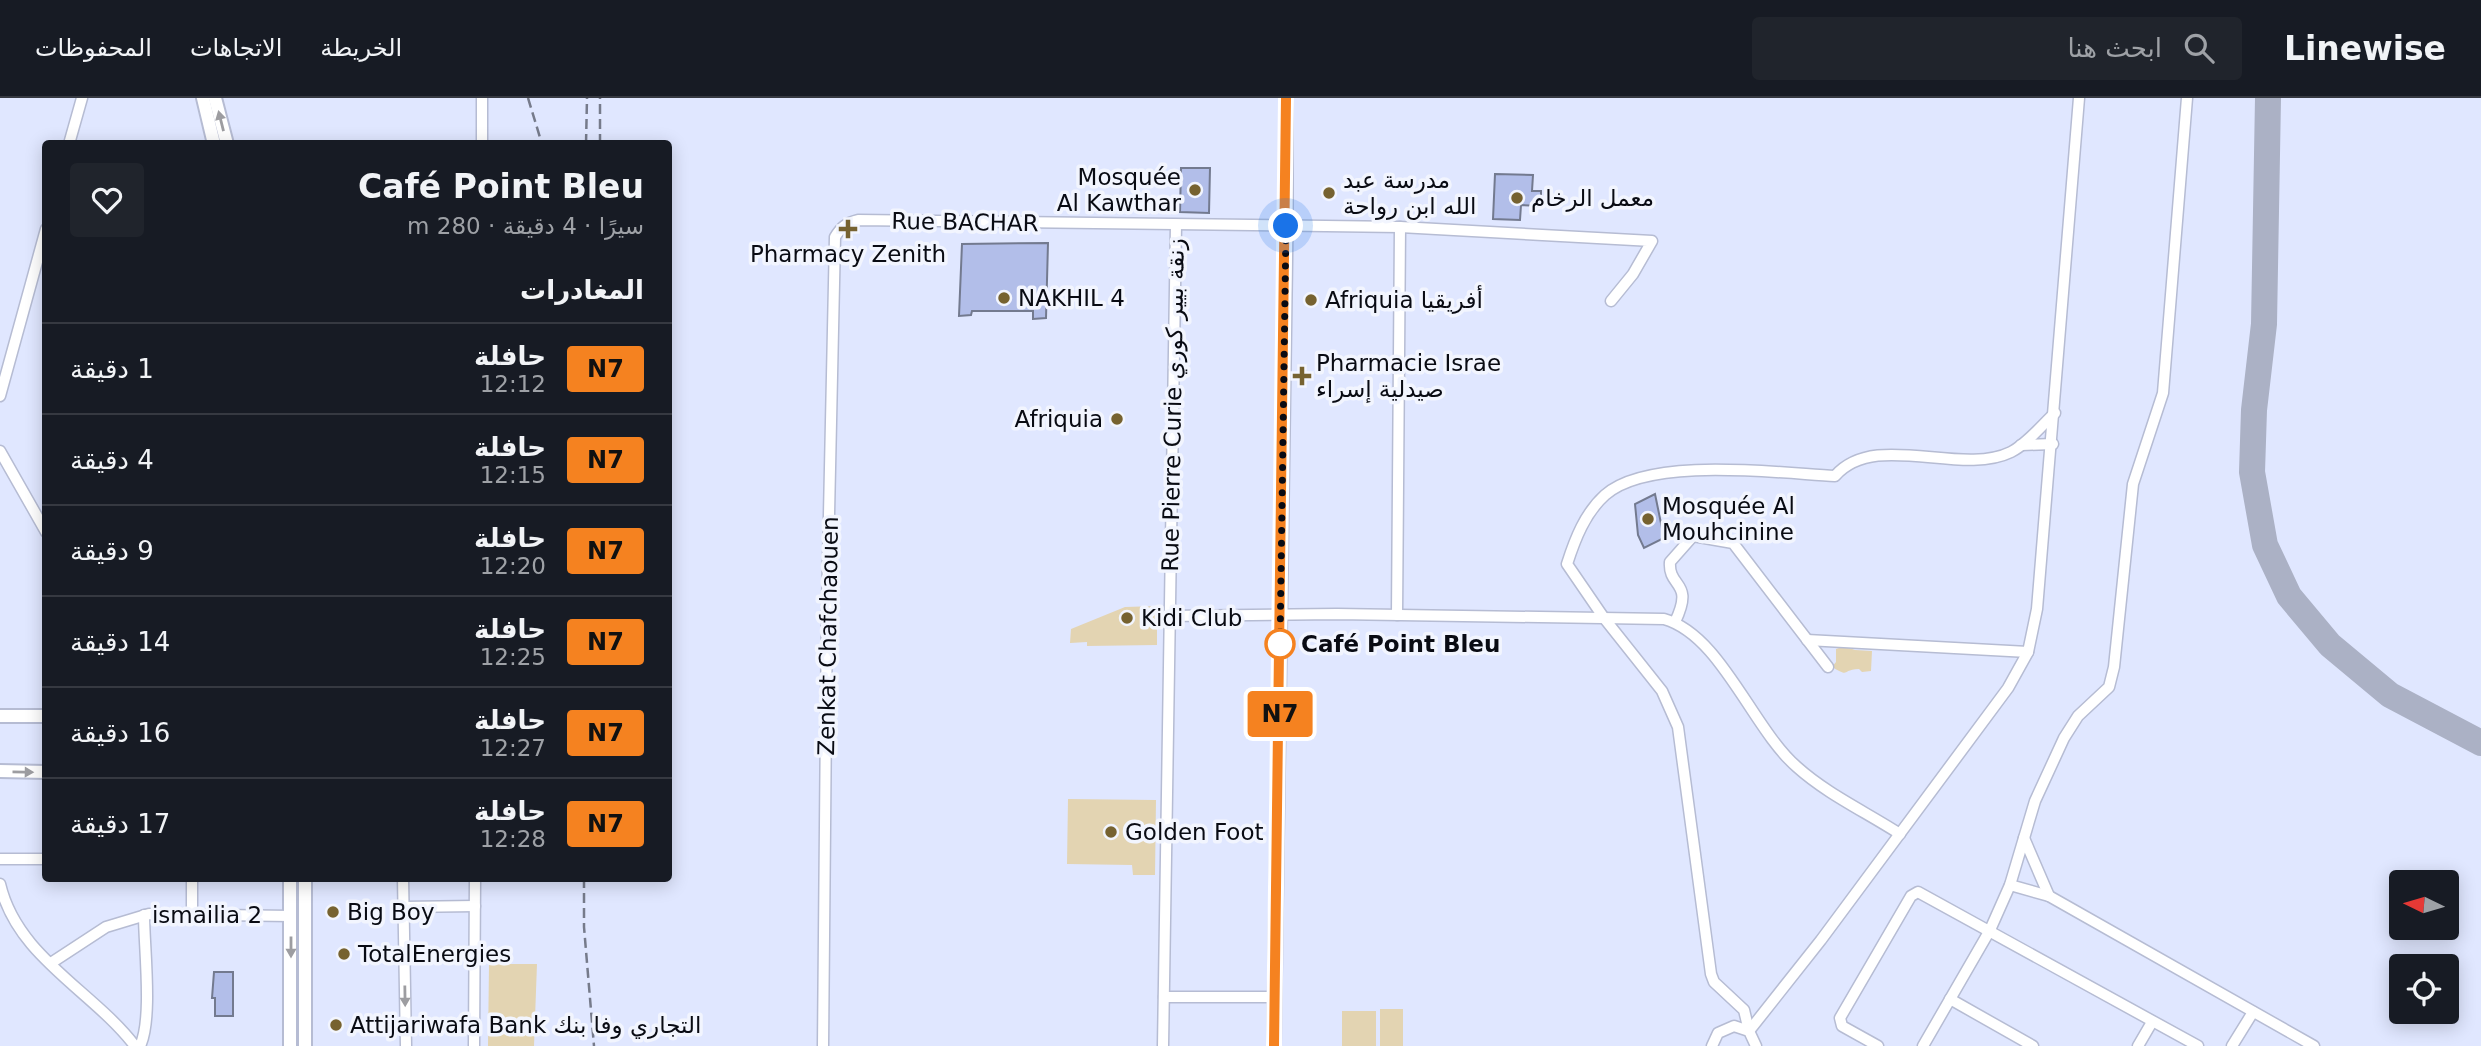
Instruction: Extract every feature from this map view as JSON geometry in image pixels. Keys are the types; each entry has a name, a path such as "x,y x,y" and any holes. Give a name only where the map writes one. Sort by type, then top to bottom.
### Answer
{"main road":[{"path":"203,98 213,140"},
{"path":"215,98 226,140"},
{"path":"1275,1046 1286,98"},
{"path":"0,716 42,716"},
{"path":"0,771 42,772"},
{"path":"290,882 290,1046"},
{"path":"305,882 305,1046"}],"street":[{"path":"70,140 82,98"},
{"path":"482,98 482,140"},
{"path":"1749,1031 2008,688 2028,652 2037,609 2053,444 2079,98"},
{"path":"1923,1046 1990,930 2010,885 2035,801 2064,738 2078,716 2109,687 2114,667 2133,484 2164,393 2187,98"},
{"name":"Rue BACHAR","path":"840,228 848,222 858,220 1400,227 1653,241 1633,274 1611,301"},
{"name":"Rue Pierre Curie زنقة بيير كوري","path":"1163,1046 1176,225"},
{"path":"1397,615 1400,227"},
{"name":"Zenkat Chafchaouen","path":"823,1046 827,607 835,237 840,228"},
{"path":"0,396 42,244"},
{"path":"1756,1046 1745,1013 1714,982 1709,965 1682,752 1672,710 1662,691 1604,618 1567,564 1574,543 1590,511 1616,487 1638,478 1664,472 1732,470 1835,476 1841,469 1873,456 1985,458 2011,452 2055,413"},
{"path":"2021,445 2053,444"},
{"path":"0,451 42,525"},
{"path":"1675,622 1684,601 1682,590 1670,570 1670,562 1693,536 1726,540 1733,543 1828,667"},
{"path":"1169,616 1397,615 1664,619 1675,622 1693,634 1711,654 1796,766 1900,834"},
{"path":"1807,640 2028,652"},
{"path":"2024,838 2049,896"},
{"path":"0,859 42,859"},
{"path":"192,882 192,914"},
{"path":"403,882 405,1046"},
{"path":"474,1046 475,882"},
{"path":"0,884 11,916 30,944 120,1028 135,1046"},
{"path":"2010,885 2049,896 2315,1046"},
{"path":"1878,1046 1842,1026 1840,1018 1911,896 1921,892 2152,1023 2198,1046"},
{"path":"404,907 475,906"},
{"path":"140,1046 144,1036 146,1012 144,915"},
{"name":"ismailia 2","path":"51,963 106,927 144,915 291,916"},
{"path":"1164,997 1275,997"},
{"path":"1950,999 2033,1046"},
{"path":"1734,1026 1737,1020 1736,1002"},
{"path":"2232,1046 2253,1012"},
{"path":"2138,1046 2152,1023"},
{"path":"1712,1046 1718,1032 1734,1026 1749,1031"}],"shaded area":[{"name":"Kidi Club","path":"1157,606 1157,645 1087,646 1087,642 1070,643 1071,629 1125,607"},
{"path":"1840,645 1855,650 1872,651 1871,671 1862,672 1859,669 1844,673 1832,667 1836,662 1836,649 1842,647"},
{"name":"Golden Foot","path":"1068,799 1156,800 1155,875 1133,875 1132,865 1067,864"},
{"path":"489,964 537,964 534,1046 488,1046"},
{"path":"1380,1009 1403,1009 1403,1046 1380,1046"},
{"path":"1342,1011 1376,1011 1376,1046 1342,1046"}],"building":[{"name":"Mosquée Al Kawthar","path":"1181,168 1210,168 1209,213 1180,212"},
{"name":"معمل الرخام","path":"1495,174 1533,175 1532,191 1541,191 1541,206 1521,205 1520,220 1493,219"},
{"path":"1048,243 1046,318 1033,319 1033,311 972,311 971,315 959,316 962,244"},
{"name":"Mosquée Al Mouhcinine","path":"1655,494 1664,538 1644,548 1638,535 1635,504"},
{"path":"214,972 233,972 233,1016 215,1016 215,998 212,998"}],"taxiway":[{"path":"2268,98 2264,324 2254,410 2252,472 2265,545 2289,596 2330,645 2390,695 2481,743"}],"railway":[{"path":"528,98 541,140"},
{"path":"586,140 587,98"},
{"path":"600,98 600,140"},
{"path":"584,882 584,927 594,1046"}],"bus line":[{"name":"N7","path":"1274,1046 1286,98"}],"place":[{"name":"Mosquée Al Kawthar","path":"1195,190"},
{"name":"مدرسة عبد الله ابن رواحة","path":"1329,193"},
{"name":"معمل الرخام","path":"1517,198"},
{"name":"Pharmacy Zenith","path":"848,229"},
{"name":"NAKHIL 4","path":"1004,298"},
{"name":"Afriquia أفريقيا","path":"1311,300"},
{"name":"Pharmacie Israe صيدلية إسراء","path":"1302,376"},
{"name":"Afriquia","path":"1117,419"},
{"name":"Mosquée Al Mouhcinine","path":"1648,519"},
{"name":"Kidi Club","path":"1127,618"},
{"name":"Café Point Bleu","path":"1280,644"},
{"name":"Golden Foot","path":"1111,832"},
{"name":"Big Boy","path":"333,912"},
{"name":"TotalEnergies","path":"344,954"},
{"name":"Attijariwafa Bank التجاري وفا بنك","path":"336,1025"}],"route":[{"path":"1280,644 1286,226"}]}
